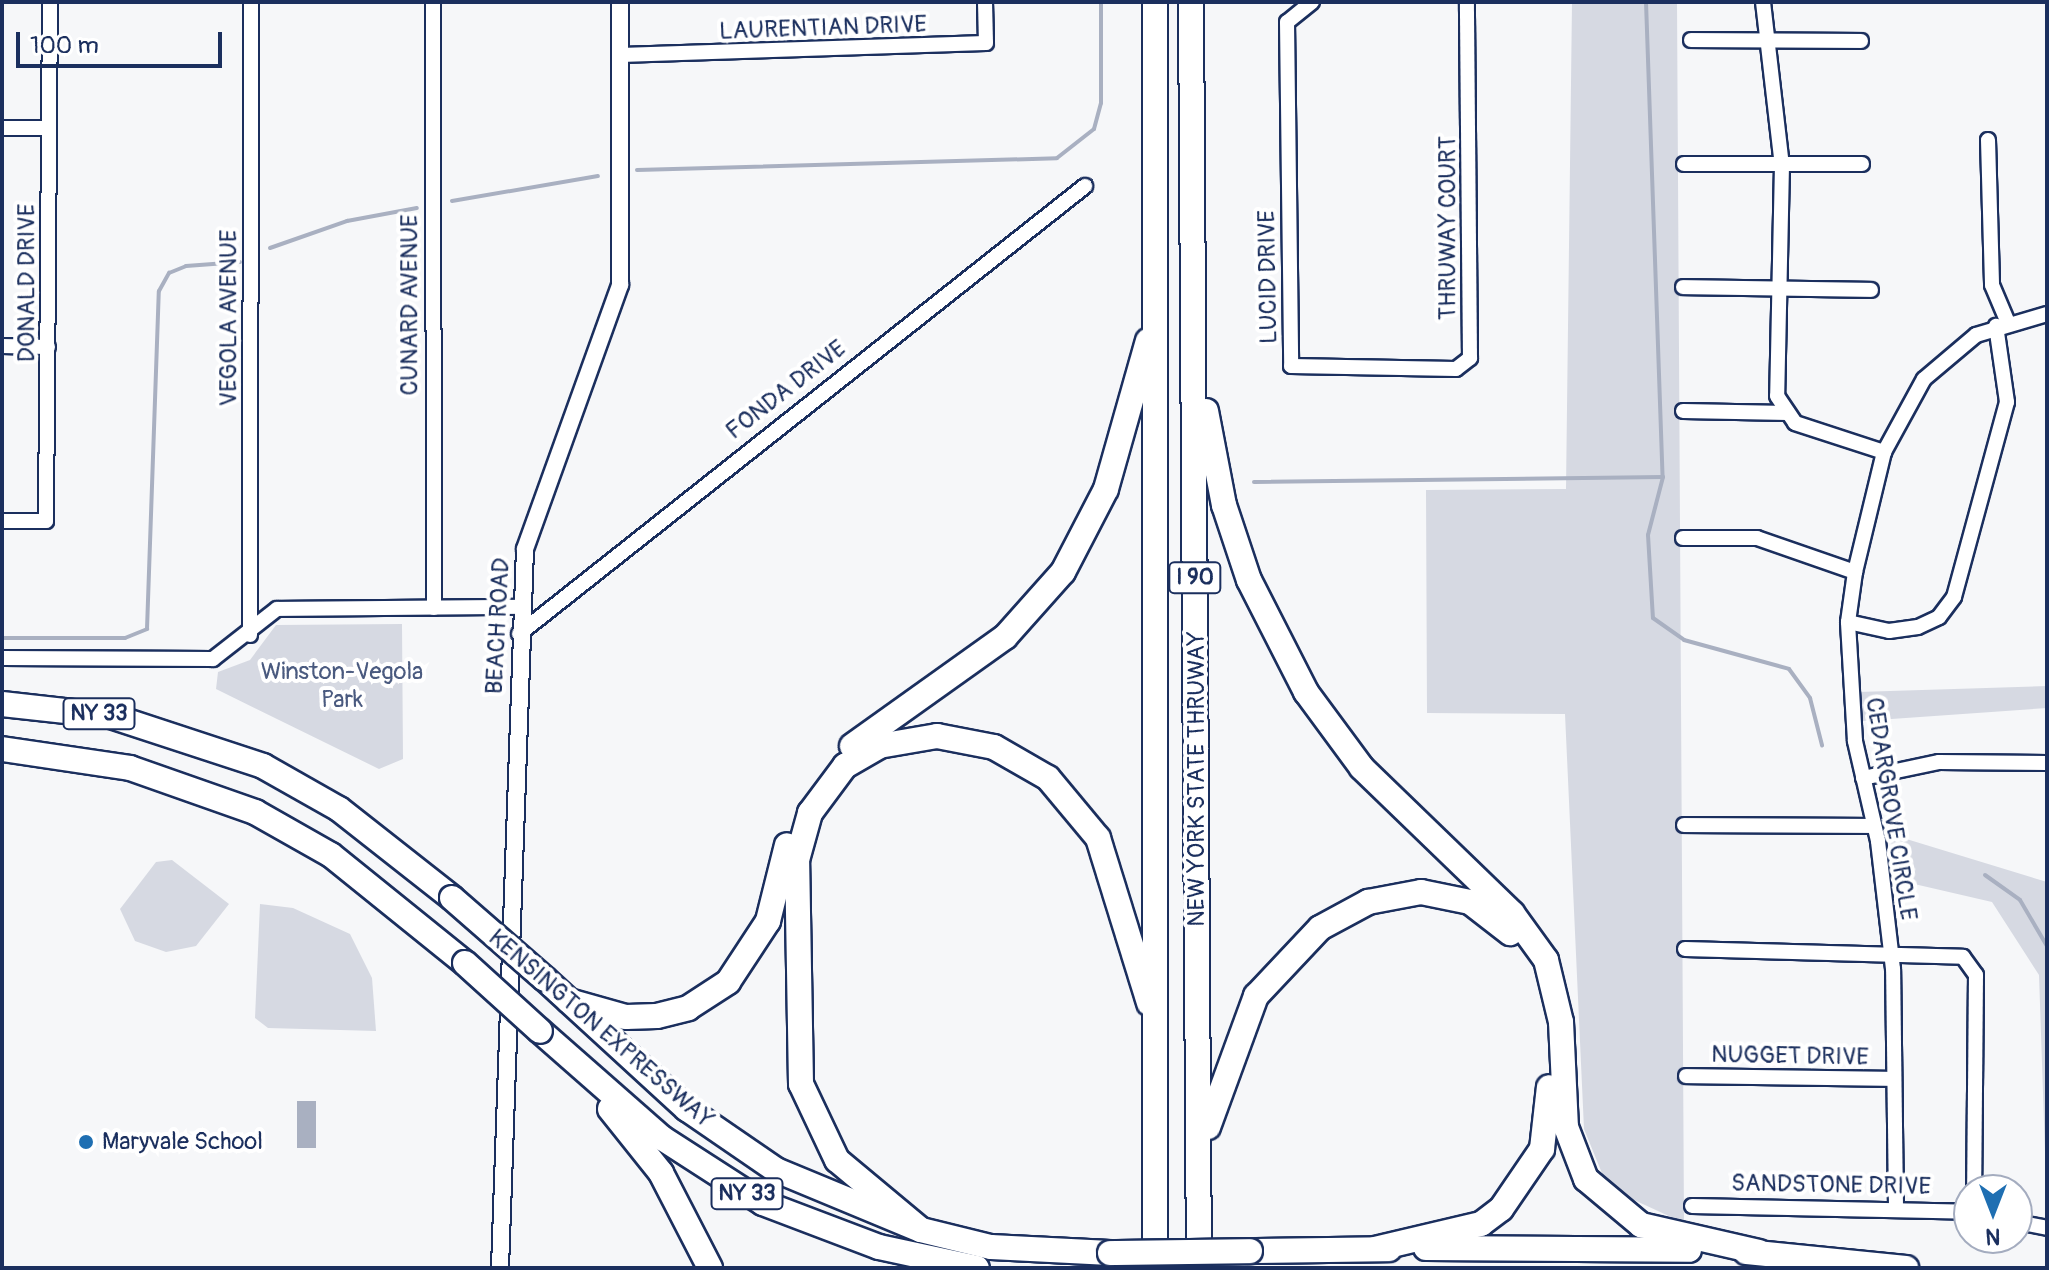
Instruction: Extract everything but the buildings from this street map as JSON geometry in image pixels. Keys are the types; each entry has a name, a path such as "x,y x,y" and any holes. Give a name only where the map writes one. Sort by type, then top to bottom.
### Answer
{"highway":[{"name":"NEW YORK STATE THRUWAY","path":"1155,2 1155,1268"},
{"name":"NEW YORK STATE THRUWAY","path":"1191,2 1199,1268"},
{"path":"569,1001 626,1017 657,1016 688,1008 742,967 768,921 797,812 823,772 1005,637 1063,572 1116,461 1157,302"},
{"path":"1194,349 1224,505 1249,580 1300,682 1362,768 1512,913 1546,960 1561,1022 1566,1127 1586,1179 1641,1225 1759,1252"},
{"name":"KENSINGTON EXPRESSWAY","path":"2,704 111,716 263,766 339,809 452,898 727,1139 776,1170 921,1230 991,1247 1110,1253 1375,1249 1759,1252 1906,1268"},
{"path":"921,1230 837,1160 801,1084 797,860 810,813 845,766 879,746 937,736 994,747 1048,778 1083,814 1112,868 1157,1036"},
{"name":"KENSINGTON EXPRESSWAY","path":"2,749 130,768 255,812 331,855 465,963 662,1138 763,1203 879,1247 977,1268"},
{"path":"1200,1154 1256,996 1296,947 1344,913 1392,895 1421,892 1470,902 1514,936 1546,998 1549,1108 1542,1149 1516,1194 1481,1224 1375,1249"},
{"path":"548,1038 661,1173 710,1268"}],"street":[{"name":"DONALD DRIVE","path":"2,521 46,521 50,2"},
{"name":"VEGOLA AVENUE","path":"250,635 251,2"},
{"name":"CUNARD AVENUE","path":"433,2 434,608"},
{"name":"BEACH ROAD","path":"500,1268 519,634 525,549 620,285 620,2"},
{"name":"LAURENTIAN DRIVE","path":"620,55 986,43 985,2"},
{"name":"LUCID DRIVE","path":"1312,2 1287,22 1291,366 1377,367"},
{"name":"THRUWAY COURT","path":"1377,367 1456,369 1470,358 1467,2"},
{"path":"1763,2 1770,40 1782,165 1777,396 1795,423 1884,452"},
{"path":"1691,40 1861,41"},
{"path":"2,128 49,128"},
{"path":"1848,622 1889,631 1918,627 1939,617 1954,597 2007,402 2001,324 1992,285 1988,140"},
{"path":"1684,164 1862,164"},
{"name":"FONDA DRIVE","path":"519,634 1085,186"},
{"path":"1683,287 1871,290"},
{"name":"CEDARGROVE CIRCLE","path":"1896,1207 1891,954 1874,826 1863,778 1848,622 1855,572 1884,452 1924,379 1958,346 2001,324 2047,314"},
{"path":"2,346 48,347"},
{"path":"1683,411 1788,413"},
{"path":"1683,538 1757,538 1855,572"},
{"path":"2,658 213,659 250,635 277,609 520,607"},
{"path":"1863,778 1939,762 2047,763"},
{"path":"1684,825 1874,826"},
{"path":"1685,949 1955,954 1976,975 1974,1174"},
{"name":"NUGGET DRIVE","path":"1686,1076 1894,1079"},
{"name":"SANDSTONE DRIVE","path":"1692,1206 1896,1207 1953,1211"}],"green space":[{"path":"1572,2 1677,2 1684,1223 1608,1188 1584,1129 1565,714 1427,713 1426,490 1566,489"},
{"name":"Winston-Vegola Park","path":"402,624 403,759 379,769 216,689 218,672 250,660 276,625"},
{"path":"2047,686 2047,708 1863,721 1858,692"},
{"path":"1890,834 2047,882 2047,1211 2039,975 1992,902 1897,880"},
{"path":"172,860 229,904 196,946 166,952 135,941 120,909 156,862"},
{"path":"260,904 293,908 350,934 372,978 376,1031 268,1028 255,1018"}],"water":[{"path":"297,1101 316,1101 316,1148 297,1148"}],"waterway":[{"path":"637,170 1057,158 1094,129 1101,103 1101,2"},
{"path":"1646,2 1663,477 1648,535 1653,618 1684,640 1789,669 1810,698 1822,745"},
{"path":"452,201 598,176"},
{"path":"270,248 347,221 417,208"},
{"path":"2,638 125,638 147,629 159,291 169,273 186,266 240,262"},
{"path":"1254,482 1663,477"},
{"path":"1985,875 2020,900 2047,946"}],"place":[{"name":"Maryvale School","path":"86,1142"}]}
